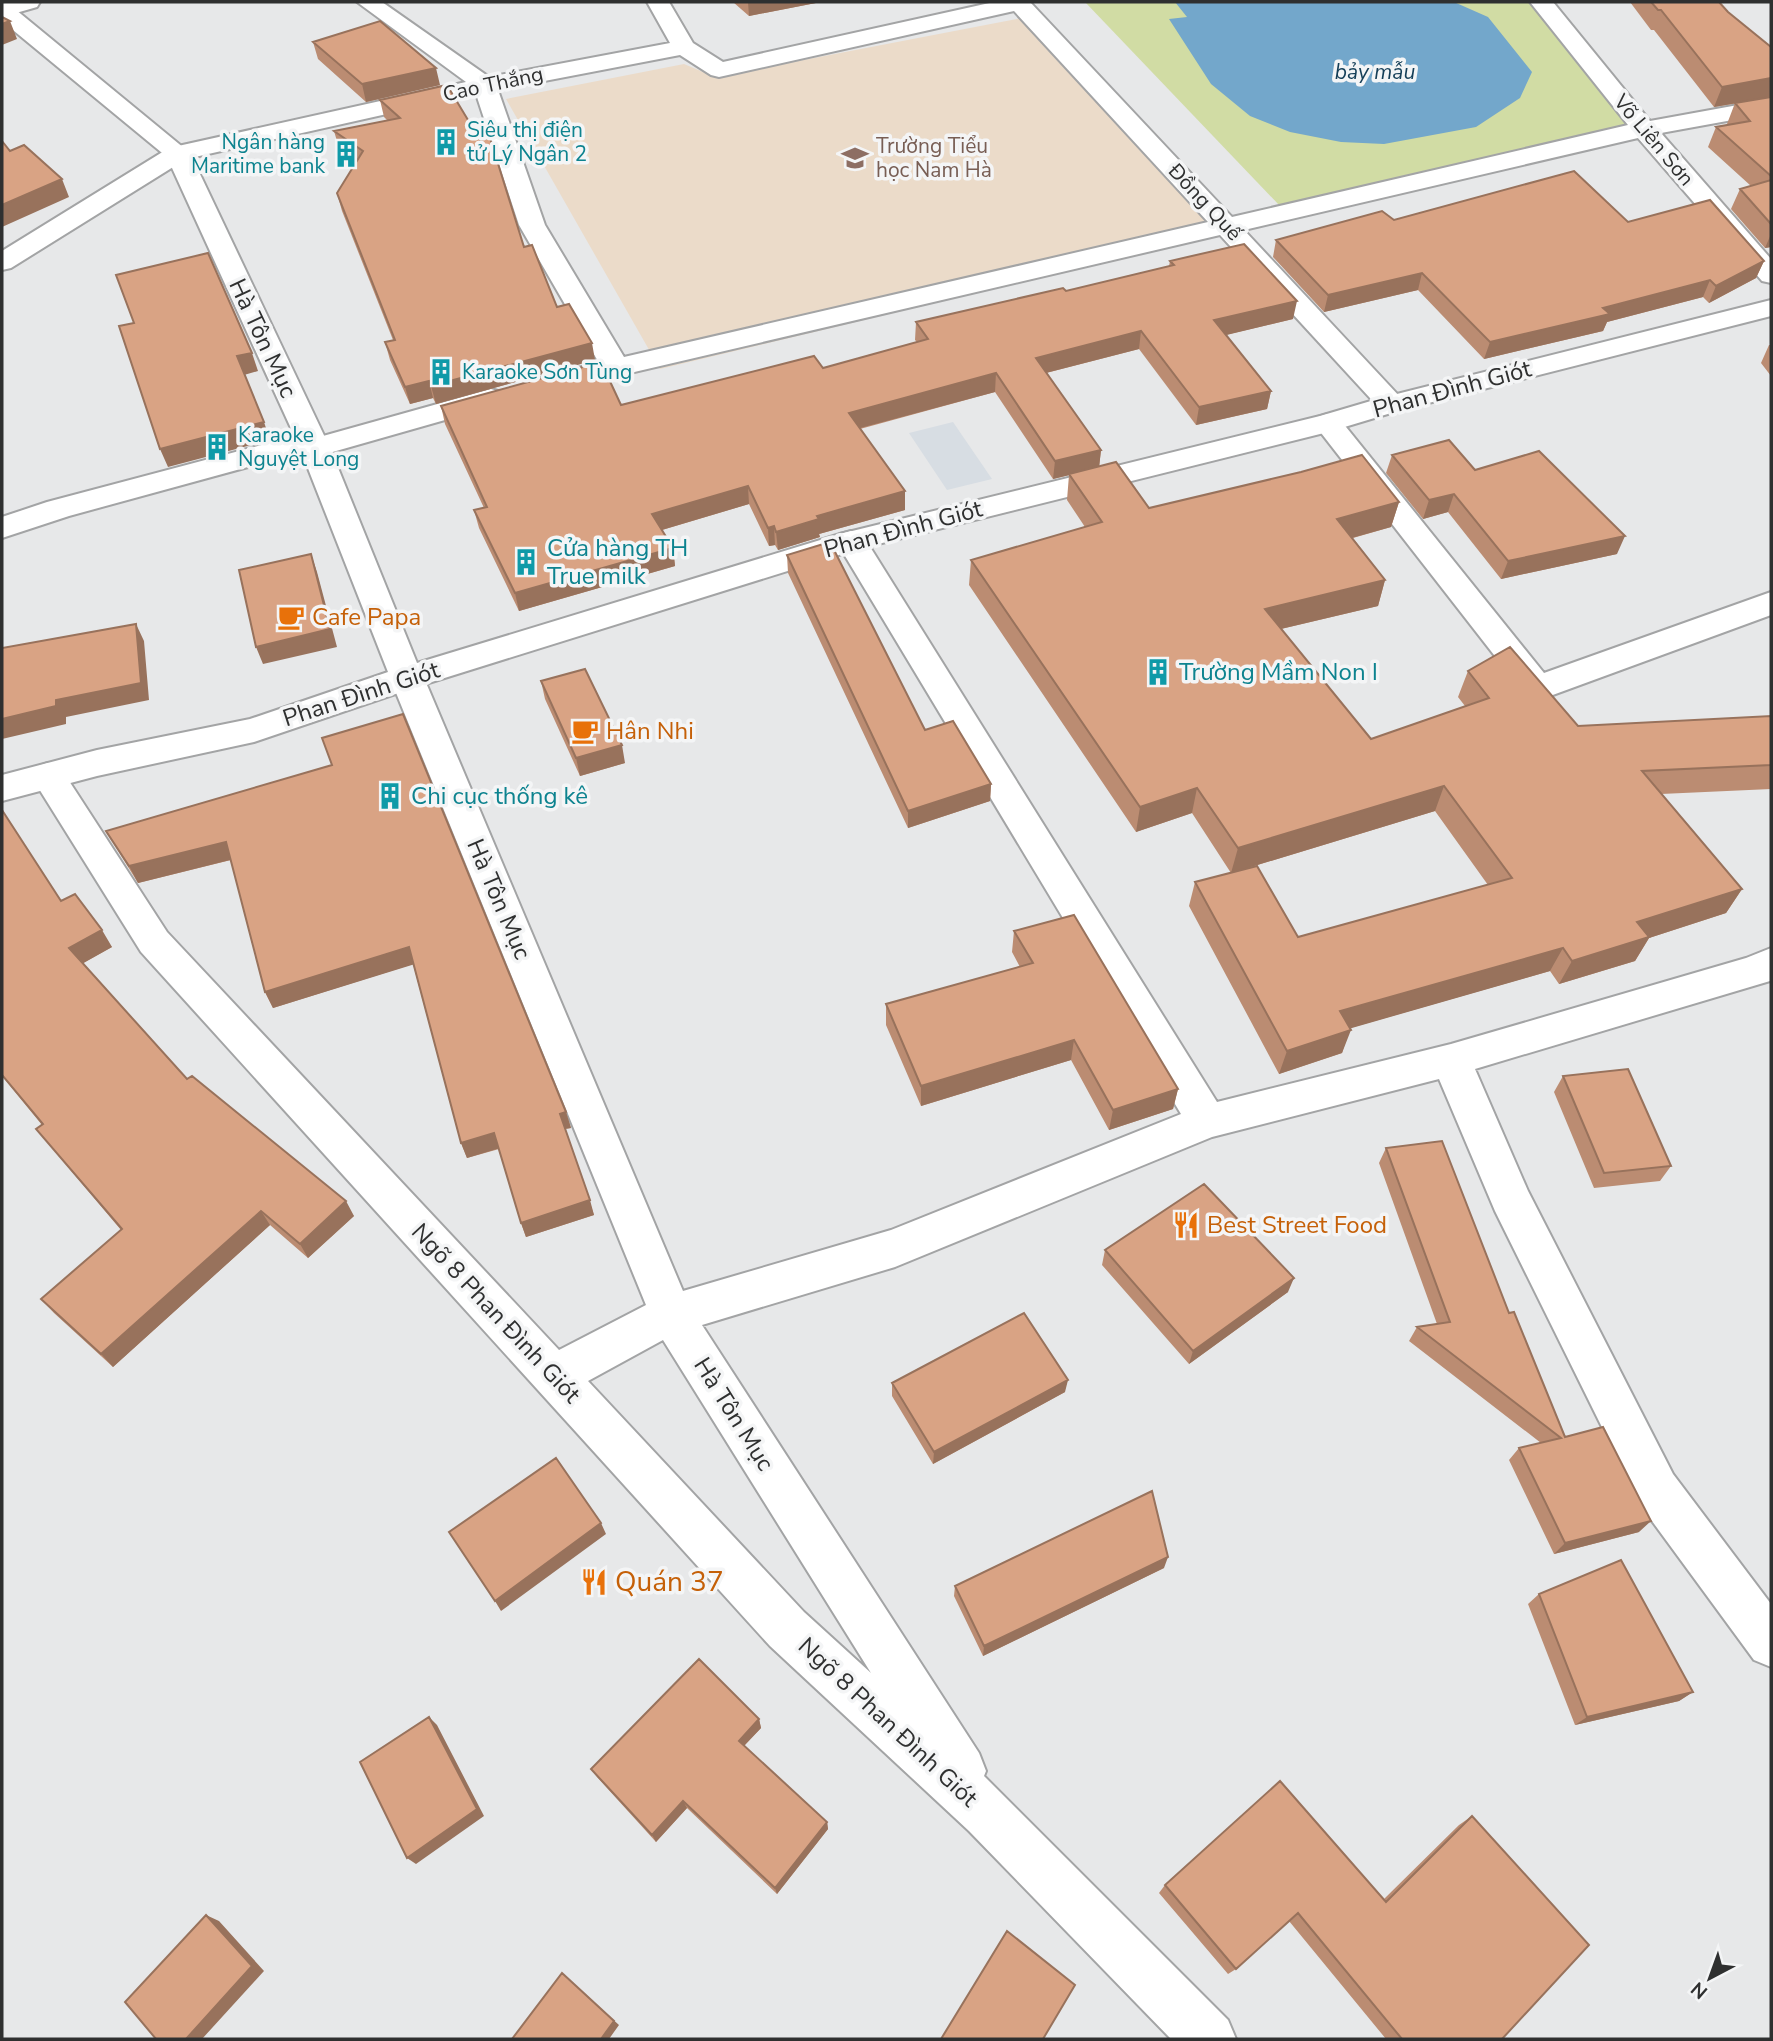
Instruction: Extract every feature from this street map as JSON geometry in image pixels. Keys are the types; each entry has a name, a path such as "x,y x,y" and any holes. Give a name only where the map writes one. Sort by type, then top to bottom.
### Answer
{"street":[{"path":"2,10 29,2"},
{"path":"368,2 485,85 531,225 615,366"},
{"path":"658,2 684,47 719,70 1019,2"},
{"name":"Đồng Quế","path":"1019,2 1391,404"},
{"name":"Võ Liên Sơn","path":"1541,2 1644,130 1771,275"},
{"name":"Hà Tôn Mục","path":"2,10 178,153 313,444 407,678 671,1314 987,1813"},
{"name":"Cao Thắng","path":"2,262 178,153 485,85 684,47"},
{"path":"2,528 58,509 615,366 1644,130 1771,106"},
{"name":"Phan Đình Giót","path":"2,788 254,730 407,678 851,541 1328,423 1391,404 1771,308"},
{"path":"1328,423 1538,688 1771,603"},
{"path":"851,541 1207,1121"},
{"name":"Ngõ 8 Phan Đình Giót","path":"48,776 153,942 787,1629 987,1813"},
{"path":"554,1376 671,1314 895,1248 1207,1121 1451,1060 1757,970 1771,963"},
{"path":"1451,1060 1510,1198 1657,1490 1771,1643"},
{"path":"987,1813 1209,2039"}],"shaded area":[{"name":"Trường Tiểu học Nam Hà","path":"1037,15 1239,230 660,369 506,99 684,64 715,77"},
{"path":"953,422 992,479 947,490 909,433"}],"green space":[{"path":"1085,2 1546,2 1647,117 1644,132 1280,206"}],"water":[{"name":"bảy mẫu","path":"1175,2 1454,2 1488,17 1532,72 1520,98 1476,127 1384,144 1341,142 1290,132 1250,116 1211,84 1169,19 1187,17"}],"building":[{"path":"1651,2 1719,2 1771,47 1771,78 1722,87 1661,10"},
{"path":"380,21 436,68 362,84 313,42"},
{"path":"447,85 480,140 490,138 524,247 532,245 557,307 569,304 592,343 431,386 429,381 405,387 385,342 395,340 337,193 363,151 334,131 400,118 380,100"},
{"path":"1771,97 1771,176 1716,127 1750,121 1735,103"},
{"path":"2,141 10,151 24,145 62,179 2,205"},
{"path":"1574,171 1628,222 1710,200 1764,261 1716,286 1710,280 1603,308 1610,314 1490,342 1422,273 1328,295 1276,240 1382,211 1394,220"},
{"path":"1771,180 1771,224 1740,189"},
{"path":"1244,244 1297,301 1214,320 1271,391 1199,407 1141,331 1036,358 1101,450 1055,461 996,373 849,413 905,491 817,516 819,519 776,532 774,526 768,528 748,486 652,514 673,548 515,593 474,510 487,507 441,406 601,362 621,405 814,356 823,368 928,339 916,322 1063,288 1066,291 1174,265 1170,261"},
{"path":"208,253 252,353 237,356 264,422 160,449 119,326 134,323 116,275"},
{"path":"1449,440 1475,470 1539,451 1625,536 1508,561 1454,494 1429,500 1392,455"},
{"path":"1362,455 1399,502 1337,519 1385,580 1265,609 1371,739 1489,698 1468,671 1510,647 1578,726 1771,716 1771,765 1642,771 1742,889 1637,922 1649,937 1572,961 1563,948 1340,1011 1351,1030 1287,1051 1195,882 1257,866 1298,937 1512,878 1444,786 1238,848 1197,788 1140,807 971,560 1102,522 1069,474 1116,462 1149,508"},
{"path":"830,542 925,730 953,721 991,784 908,811 787,555"},
{"name":"Cafe Papa","path":"311,554 330,629 256,647 239,570"},
{"path":"136,624 141,683 56,700 56,706 2,719 2,648"},
{"name":"Hân Nhi","path":"585,669 622,745 576,758 541,681"},
{"path":"403,714 566,1112 560,1114 590,1200 521,1223 494,1133 461,1143 409,947 265,992 226,842 129,866 106,831 332,765 322,738"},
{"path":"2,810 61,901 75,894 102,930 69,948 187,1079 192,1076 346,1201 300,1244 261,1211 101,1354 41,1299 122,1229 36,1129 43,1124 2,1075"},
{"path":"1074,915 1178,1089 1113,1110 1074,1040 921,1086 886,1004 1033,963 1014,931"},
{"path":"1628,1069 1671,1166 1604,1173 1563,1076"},
{"path":"1442,1141 1509,1313 1514,1312 1565,1437 1603,1427 1651,1521 1565,1543 1519,1448 1561,1438 1417,1327 1450,1322 1386,1148"},
{"path":"1204,1184 1294,1278 1193,1351 1105,1250"},
{"path":"1024,1313 1068,1380 934,1452 892,1383"},
{"path":"556,1458 601,1523 495,1601 449,1532"},
{"path":"1152,1491 1168,1557 984,1646 955,1586"},
{"path":"1621,1560 1693,1692 1587,1717 1539,1594"},
{"path":"699,1659 759,1719 739,1741 827,1822 775,1888 683,1801 652,1835 591,1769"},
{"path":"429,1717 477,1809 407,1858 360,1762"},
{"path":"1280,1781 1386,1902 1472,1816 1589,1945 1502,2039 1402,2039 1298,1913 1236,1969 1165,1885"},
{"path":"206,1915 252,1966 186,2039 156,2039 125,2002"},
{"path":"1007,1931 1075,1985 1043,2039 941,2039"},
{"path":"562,1973 614,2021 601,2039 512,2039"}],"place":[{"name":"Siêu thị điện tử Lý Ngân 2","path":"446,142"},
{"name":"Ngân hàng Maritime bank","path":"346,154"},
{"name":"Trường Tiểu học Nam Hà","path":"855,158"},
{"name":"Karaoke Sơn Tùng","path":"441,372"},
{"name":"Karaoke Nguyệt Long","path":"217,447"},
{"name":"Cửa hàng TH True milk","path":"526,562"},
{"name":"Cafe Papa","path":"291,617"},
{"name":"Trường Mầm Non I","path":"1158,672"},
{"name":"Hân Nhi","path":"585,731"},
{"name":"Chi cục thống kê","path":"390,796"},
{"name":"Best Street Food","path":"1186,1225"},
{"name":"Quán 37","path":"594,1582"}]}
